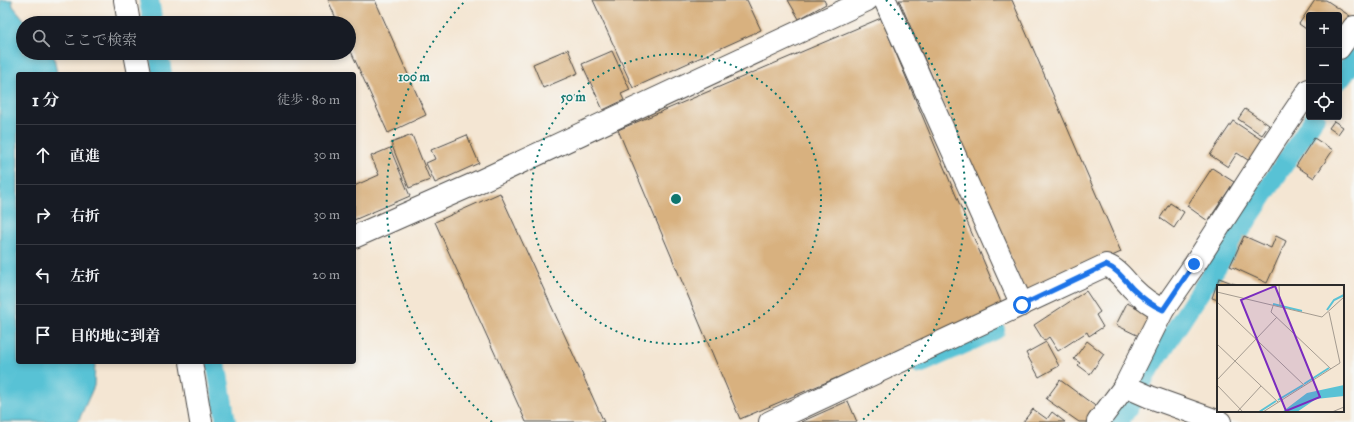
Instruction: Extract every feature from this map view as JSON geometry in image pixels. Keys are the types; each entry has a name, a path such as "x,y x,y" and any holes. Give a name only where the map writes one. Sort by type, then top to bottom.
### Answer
{"street":[{"path":"125,0 128,16"},
{"path":"356,236 474,184 867,0"},
{"path":"885,0 1022,305"},
{"path":"1342,44 1354,27"},
{"path":"136,60 139,72"},
{"path":"1098,422 1127,386 1163,310 1306,94"},
{"path":"770,422 1106,265 1113,267 1153,306 1163,310"},
{"path":"191,364 201,422"},
{"path":"1127,386 1150,397 1220,422"}],"water":[{"path":"0,0 12,0 13,6 21,16 16,16 16,60 55,60 57,72 16,72 16,364 95,364 94,386 78,422 0,422"}],"building":[{"path":"328,0 375,0 426,115 388,133 355,60 356,16 335,16"},
{"path":"593,0 747,0 761,30 633,88"},
{"path":"788,0 824,0 826,4 799,19"},
{"path":"899,0 1012,0 1121,252 1026,294"},
{"path":"1315,0 1326,0 1350,16 1342,28 1342,12 1307,12"},
{"path":"1306,14 1306,29 1299,24"},
{"path":"881,18 1003,307 740,419 618,130"},
{"path":"568,49 578,73 543,88 533,64"},
{"path":"612,51 630,90 621,94 624,100 603,110 582,64"},
{"path":"1245,109 1269,125 1262,135 1238,119"},
{"path":"1233,121 1265,142 1251,162 1237,153 1228,167 1210,155"},
{"path":"1334,121 1343,127 1338,134 1329,128"},
{"path":"412,135 430,180 409,188 391,143"},
{"path":"467,135 479,163 435,183 426,163 435,159 431,150"},
{"path":"1314,138 1333,150 1314,178 1296,166"},
{"path":"390,148 410,196 356,219 356,185 379,175 371,156"},
{"path":"1212,168 1234,182 1208,221 1187,206"},
{"path":"500,193 604,422 526,422 435,222"},
{"path":"1170,203 1184,212 1174,228 1160,218"},
{"path":"1244,236 1271,248 1276,236 1286,241 1267,283 1230,266"},
{"path":"1219,278 1237,285 1217,285 1217,300 1212,298"},
{"path":"1086,291 1100,312 1096,315 1103,327 1089,336 1087,332 1058,351 1049,337 1044,341 1034,325"},
{"path":"1127,303 1154,316 1143,338 1116,325"},
{"path":"1087,341 1104,354 1090,374 1078,365 1080,363 1074,359"},
{"path":"1046,342 1059,366 1039,377 1026,353"},
{"path":"1060,380 1098,408 1088,422 1079,422 1046,399"},
{"path":"848,401 857,422 801,422"},
{"path":"1033,409 1047,419 1052,412 1065,422 1023,422"}],"waterway":[{"path":"149,0 152,16"},
{"path":"160,60 162,72"},
{"path":"1342,76 1354,60"},
{"path":"1118,422 1128,408 1147,373 1313,120"},
{"path":"920,364 995,330"},
{"path":"216,364 226,422"}],"route":[{"path":"1022,305 1106,265 1113,267 1153,306 1163,310 1194,264"}]}
